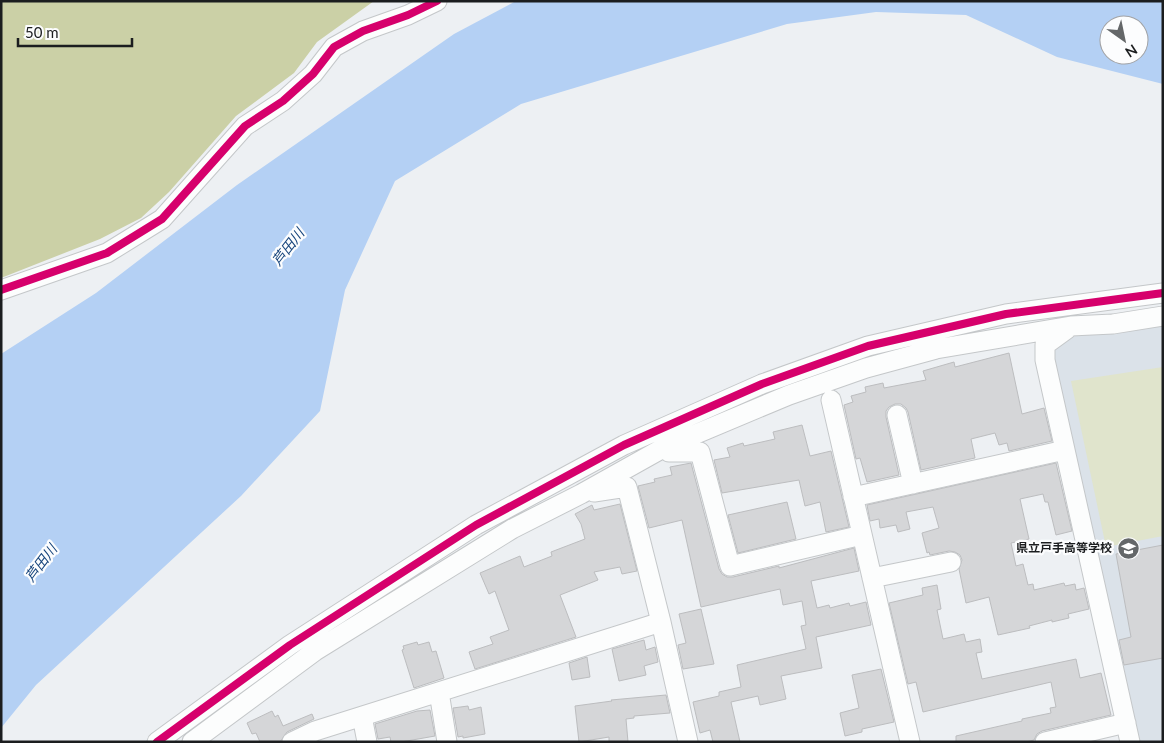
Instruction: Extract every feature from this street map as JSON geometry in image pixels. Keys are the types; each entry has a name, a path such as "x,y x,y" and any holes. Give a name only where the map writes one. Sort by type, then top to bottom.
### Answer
{"street":[{"path":"1,290 107,253 162,219 245,126 283,101 313,74 334,47 362,31 408,15 437,1"},
{"path":"1130,742 1045,360 1045,344 1071,326 1150,302 1157,294"},
{"path":"157,742 290,645 476,525 624,445 762,384 868,346 1006,314 1157,294"},
{"path":"192,742 314,651 512,529 665,447 789,395 866,368 936,349 1071,326 1113,324 1163,316"},
{"path":"831,400 910,742"},
{"path":"898,415 913,484"},
{"path":"665,447 669,452 700,452 730,566 862,535"},
{"path":"854,498 1065,450"},
{"path":"580,494 627,487 661,622 688,742"},
{"path":"872,578 951,562"},
{"path":"292,742 316,731 362,716 661,622"},
{"path":"439,692 447,742"},
{"path":"362,716 367,742"},
{"path":"1044,742 1126,723"}],"shaded area":[{"name":"県立戸手高等学校","path":"1163,324 1163,742 1136,742 1049,354 1064,336"}],"green space":[{"path":"1,1 374,1 317,42 294,73 236,116 169,192 141,218 100,239 1,278"},
{"path":"1163,367 1163,536 1106,547 1071,381"}],"water":[{"name":"芦田川","path":"516,1 1163,1 1163,84 1057,57 966,15 876,12 787,24 521,104 395,181 345,290 320,411 241,496 36,685 1,728 1,354 96,293 237,185 454,34"}],"building":[{"path":"1009,353 1022,414 1044,408 1052,441 1009,451 1007,443 999,445 995,433 971,439 975,458 921,470 908,412 901,404 895,404 886,411 886,417 899,475 867,482 860,458 856,459 844,405 853,402 851,396 866,392 865,387 883,383 884,388 926,380 923,371 954,362 955,367"},
{"path":"802,425 810,456 831,451 849,527 826,532 820,502 805,506 799,480 722,493 714,460 730,457 727,448 743,443 744,446 775,439 773,432"},
{"path":"691,463 719,569 722,574 727,577 733,577 779,566 779,568 854,548 859,571 811,581 817,608 829,605 830,608 849,603 850,606 866,602 871,625 816,637 822,668 781,676 786,699 760,705 758,696 731,702 740,742 713,742 710,730 700,733 693,702 719,696 719,692 741,687 737,665 806,649 801,626 806,625 802,601 783,605 780,589 701,607 682,520 649,528 638,486 655,482 654,479 672,475 670,467"},
{"path":"1056,463 1072,531 1056,535 1048,502 1045,502 1043,494 1020,499 1029,539 1011,543 1016,566 1023,564 1028,585 1033,584 1034,590 1064,583 1065,586 1075,584 1076,590 1084,588 1089,609 1068,614 1069,618 1052,622 1052,620 1029,626 1030,628 998,635 989,597 966,603 959,569 962,560 960,555 949,551 930,555 929,552 927,553 922,533 939,528 933,507 906,512 910,529 898,532 896,525 880,528 879,519 870,521 867,505"},
{"path":"787,502 796,539 738,553 728,515"},
{"path":"620,504 637,571 622,574 620,567 594,572 598,580 560,595 576,637 475,669 469,652 493,644 490,637 509,630 495,591 489,594 480,573 520,556 524,567 552,556 551,552 585,539 581,524 575,514 592,505 594,510"},
{"path":"1163,545 1163,658 1124,665 1119,640 1131,637 1116,554"},
{"path":"937,585 941,609 937,610 943,639 964,634 966,642 980,639 982,652 976,653 982,679 1076,659 1080,678 1101,673 1111,715 1042,731 1037,734 1034,740 1026,742 956,742 956,736 1051,713 1050,708 1056,707 1051,682 923,712 916,682 908,684 889,603 923,595 922,588"},
{"path":"701,609 714,664 683,669 678,645 686,643 679,614"},
{"path":"644,640 646,650 655,647 658,662 644,666 646,675 619,681 612,649"},
{"path":"417,642 418,645 429,642 432,652 436,651 444,678 414,688 402,650 404,649 403,646"},
{"path":"587,657 590,677 572,680 569,663"},
{"path":"881,669 894,722 862,729 862,732 845,736 840,713 859,708 852,675"},
{"path":"666,695 670,713 634,716 634,718 626,719 628,742 609,742 609,737 579,742 575,706 611,700"},
{"path":"468,706 469,710 481,707 485,734 463,738 463,736 458,737 453,708"},
{"path":"430,710 435,736 401,742 391,742 390,737 378,739 375,724 417,711"},
{"path":"272,711 275,717 278,715 283,726 312,714 314,719 287,732 280,742 260,742 256,733 252,734 247,723"}],"cycle path":[{"path":"1,290 107,253 162,219 245,126 283,101 313,74 334,47 363,31 408,15 437,1"},
{"path":"157,742 290,645 476,525 624,445 762,384 868,346 1006,314 1163,293"}],"place":[{"name":"県立戸手高等学校","path":"1128,548"}]}
